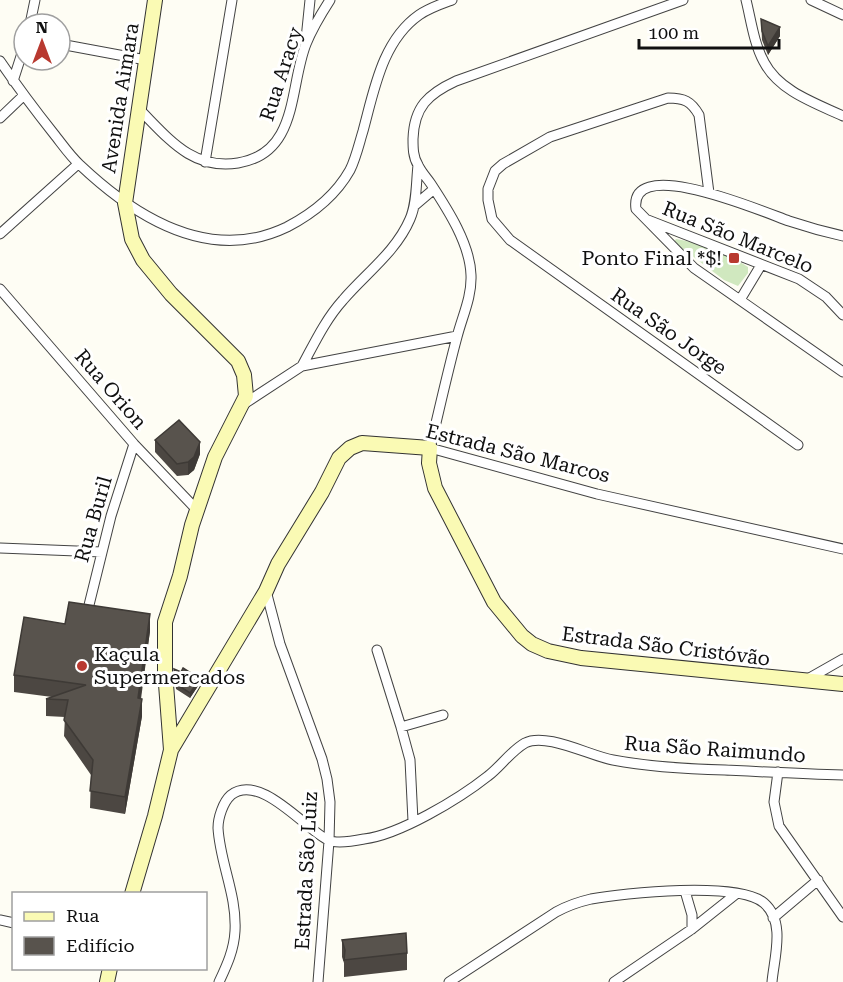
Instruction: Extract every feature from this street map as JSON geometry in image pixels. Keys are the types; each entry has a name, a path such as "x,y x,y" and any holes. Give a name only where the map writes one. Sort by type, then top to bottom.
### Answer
{"main road":[{"name":"Avenida Aimara","path":"155,0 125,203 132,239 143,260 171,294 238,361 246,385 246,396 242,405"},
{"path":"133,892 171,750 165,671 165,622 197,510 215,457 242,405"},
{"name":"Estrada São Marcos","path":"171,750 266,591 278,564 322,492 339,458 350,448 362,443 430,448"},
{"name":"Estrada São Cristóvão","path":"430,448 430,476 460,539 494,602 522,636 532,644 548,651 581,658 843,684"}],"street":[{"path":"205,162 232,0"},
{"path":"305,45 310,0"},
{"name":"Rua Aracy","path":"139,109 184,152 205,162 215,165 250,161 264,154 277,141 285,127 305,45 330,0"},
{"path":"0,61 24,96 78,164 125,203 167,227 194,237 243,241 268,236 296,222 324,202 337,189 351,169 377,83 391,46 418,15 452,0"},
{"path":"430,448 471,288 471,272 462,239 418,165 414,154 416,115 425,100 439,88 683,0"},
{"path":"746,0 763,61 773,76 793,91 843,116"},
{"path":"811,0 843,15"},
{"path":"72,46 146,60"},
{"path":"13,81 16,72"},
{"path":"0,118 24,96"},
{"name":"Rua São Jorge","path":"709,193 699,115 694,105 683,98 668,98 550,137 503,164 495,171 488,189 492,219 510,240 798,445"},
{"path":"0,234 78,164"},
{"path":"302,366 324,324 342,301 396,243 410,219 414,206 418,165"},
{"path":"843,236 789,221 746,203 685,188 648,186 639,191 634,199 636,210 694,268 843,372"},
{"path":"414,206 434,189"},
{"name":"Rua São Marcelo","path":"645,219 761,265 777,269 814,287 843,315"},
{"path":"740,300 761,265"},
{"name":"Rua Orion","path":"0,289 134,444 197,510"},
{"path":"242,405 302,366 457,336"},
{"name":"Rua Buril","path":"89,605 134,444"},
{"name":"Estrada São Marcos","path":"430,448 597,494 843,549"},
{"path":"0,548 102,552"},
{"name":"Estrada São Luiz","path":"266,591 280,644 322,759 327,779 330,802 329,841 318,982"},
{"path":"377,650 411,766 413,821"},
{"path":"806,681 843,658"},
{"path":"401,727 443,715"},
{"name":"Rua São Raimundo","path":"329,841 371,838 391,833 460,796 489,776 525,743 535,741 554,742 602,758 636,765 843,775"},
{"path":"778,772 774,802 779,826 843,918"},
{"path":"219,982 233,952 235,931 235,910 218,826 221,811 230,796 242,791 254,791 271,798 293,812 329,841"},
{"path":"773,918 818,880"},
{"path":"449,982 556,912 572,904 617,895 685,891 736,894 764,903 773,918 777,933 771,981"},
{"path":"685,891 692,915 692,929"},
{"path":"614,982 692,929 736,894"}],"green space":[{"path":"676,239 723,253 748,267 748,273 738,286 724,280 674,242"}],"building":[{"path":"761,19 780,27 768,46 762,31"},
{"path":"179,420 200,442 194,457 188,462 177,464 155,440"},
{"path":"69,602 150,614 138,698 142,699 125,797 90,791 93,760 64,720 68,700 46,699 86,685 14,675 24,617 65,624"},
{"path":"183,668 200,679 190,693 176,684 174,669 181,672"},
{"path":"406,933 407,953 344,960 345,950 342,940"}],"place":[{"name":"Ponto Final *$!","path":"734,258"},
{"name":"Kaçula Supermercados","path":"82,666"}]}
